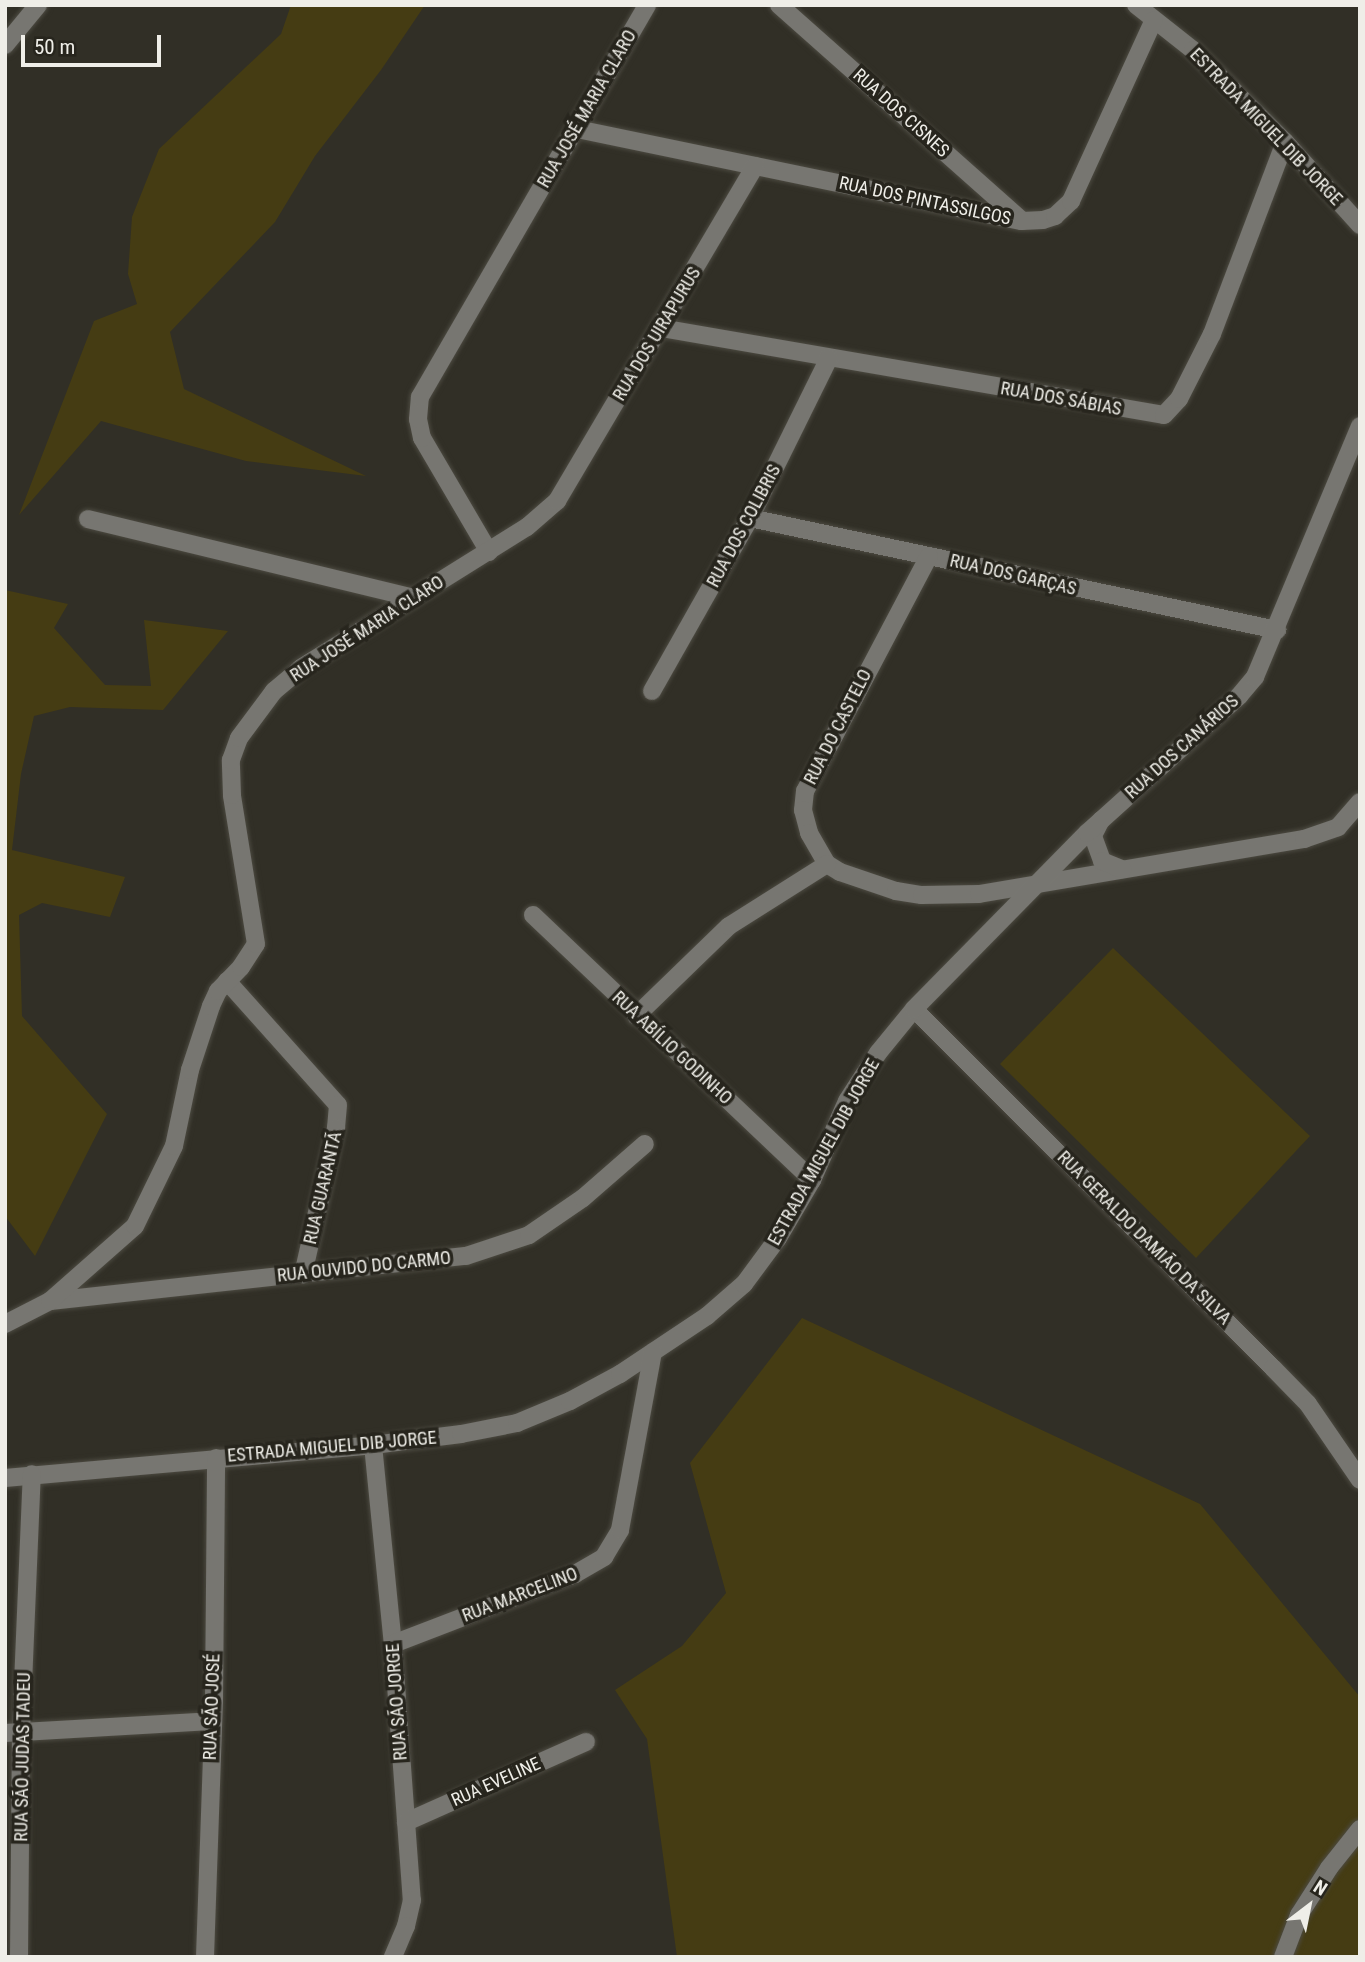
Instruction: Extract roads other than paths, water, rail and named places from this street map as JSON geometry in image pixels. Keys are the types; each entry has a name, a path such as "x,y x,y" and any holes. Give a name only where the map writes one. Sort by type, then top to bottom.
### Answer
{"street":[{"path":"5,45 38,5"},
{"name":"RUA JOSÉ MARIA CLARO","path":"5,1324 50,1301 122,1241 135,1226 149,1203 174,1146 190,1070 211,1006 256,944 232,795 231,760 239,738 274,691 300,668 489,552 422,438 418,419 421,397 647,5"},
{"name":"RUA DOS CISNES","path":"779,5 1022,221"},
{"name":"ESTRADA MIGUEL DIB JORGE","path":"1136,5 1194,50 1285,142 1360,225"},
{"name":"RUA DOS PINTASSILGOS","path":"577,129 1022,221 1055,216 1071,201 1154,20"},
{"name":"RUA DOS SÁBIAS","path":"661,328 1164,415 1179,399 1212,334 1285,142"},
{"name":"RUA DOS UIRAPURUS","path":"489,552 527,527 556,501 755,166"},
{"name":"RUA DOS COLIBRIS","path":"652,691 750,519 829,358"},
{"name":"RUA DOS CANÁRIOS","path":"1032,886 1101,820 1240,696 1255,677 1277,630 1360,426"},
{"path":"88,519 414,598"},
{"name":"RUA DOS GARÇAS","path":"750,519 1277,630"},
{"name":"RUA DO CASTELO","path":"827,864 809,833 803,810 805,791 929,556"},
{"path":"636,1016 729,926 827,864 866,883 922,895 979,894 1326,833 1345,822 1360,802"},
{"path":"1101,820 1093,836 1102,861 1126,870"},
{"name":"ESTRADA MIGUEL DIB JORGE","path":"5,1478 373,1445 461,1434 517,1423 570,1401 653,1352 707,1316 744,1284 778,1238 812,1181 847,1101 878,1053 914,1009 1032,886"},
{"name":"RUA ABÍLIO GODINHO","path":"533,915 812,1181"},
{"name":"RUA GUARANTÃ","path":"227,981 336,1101 339,1114 303,1274"},
{"name":"RUA GERALDO DAMIÃO DA SILVA","path":"914,1009 1291,1386 1308,1404 1360,1480"},
{"name":"RUA OUVIDO DO CARMO","path":"50,1301 466,1256 529,1235 583,1198 645,1144"},
{"name":"RUA MARCELINO","path":"393,1644 575,1574 604,1557 620,1530 653,1352"},
{"name":"RUA SÃO JORGE","path":"373,1445 393,1644 412,1900 406,1926 393,1957"},
{"name":"RUA SÃO JOSÉ","path":"205,1957 211,1721 214,1701 216,1458"},
{"name":"RUA SÃO JUDAS TADEU","path":"19,1957 13,1732 32,1474"},
{"path":"13,1732 211,1721"},
{"name":"RUA EVELINE","path":"406,1822 586,1742"},
{"path":"1283,1957 1299,1915 1328,1868 1360,1829"}]}
